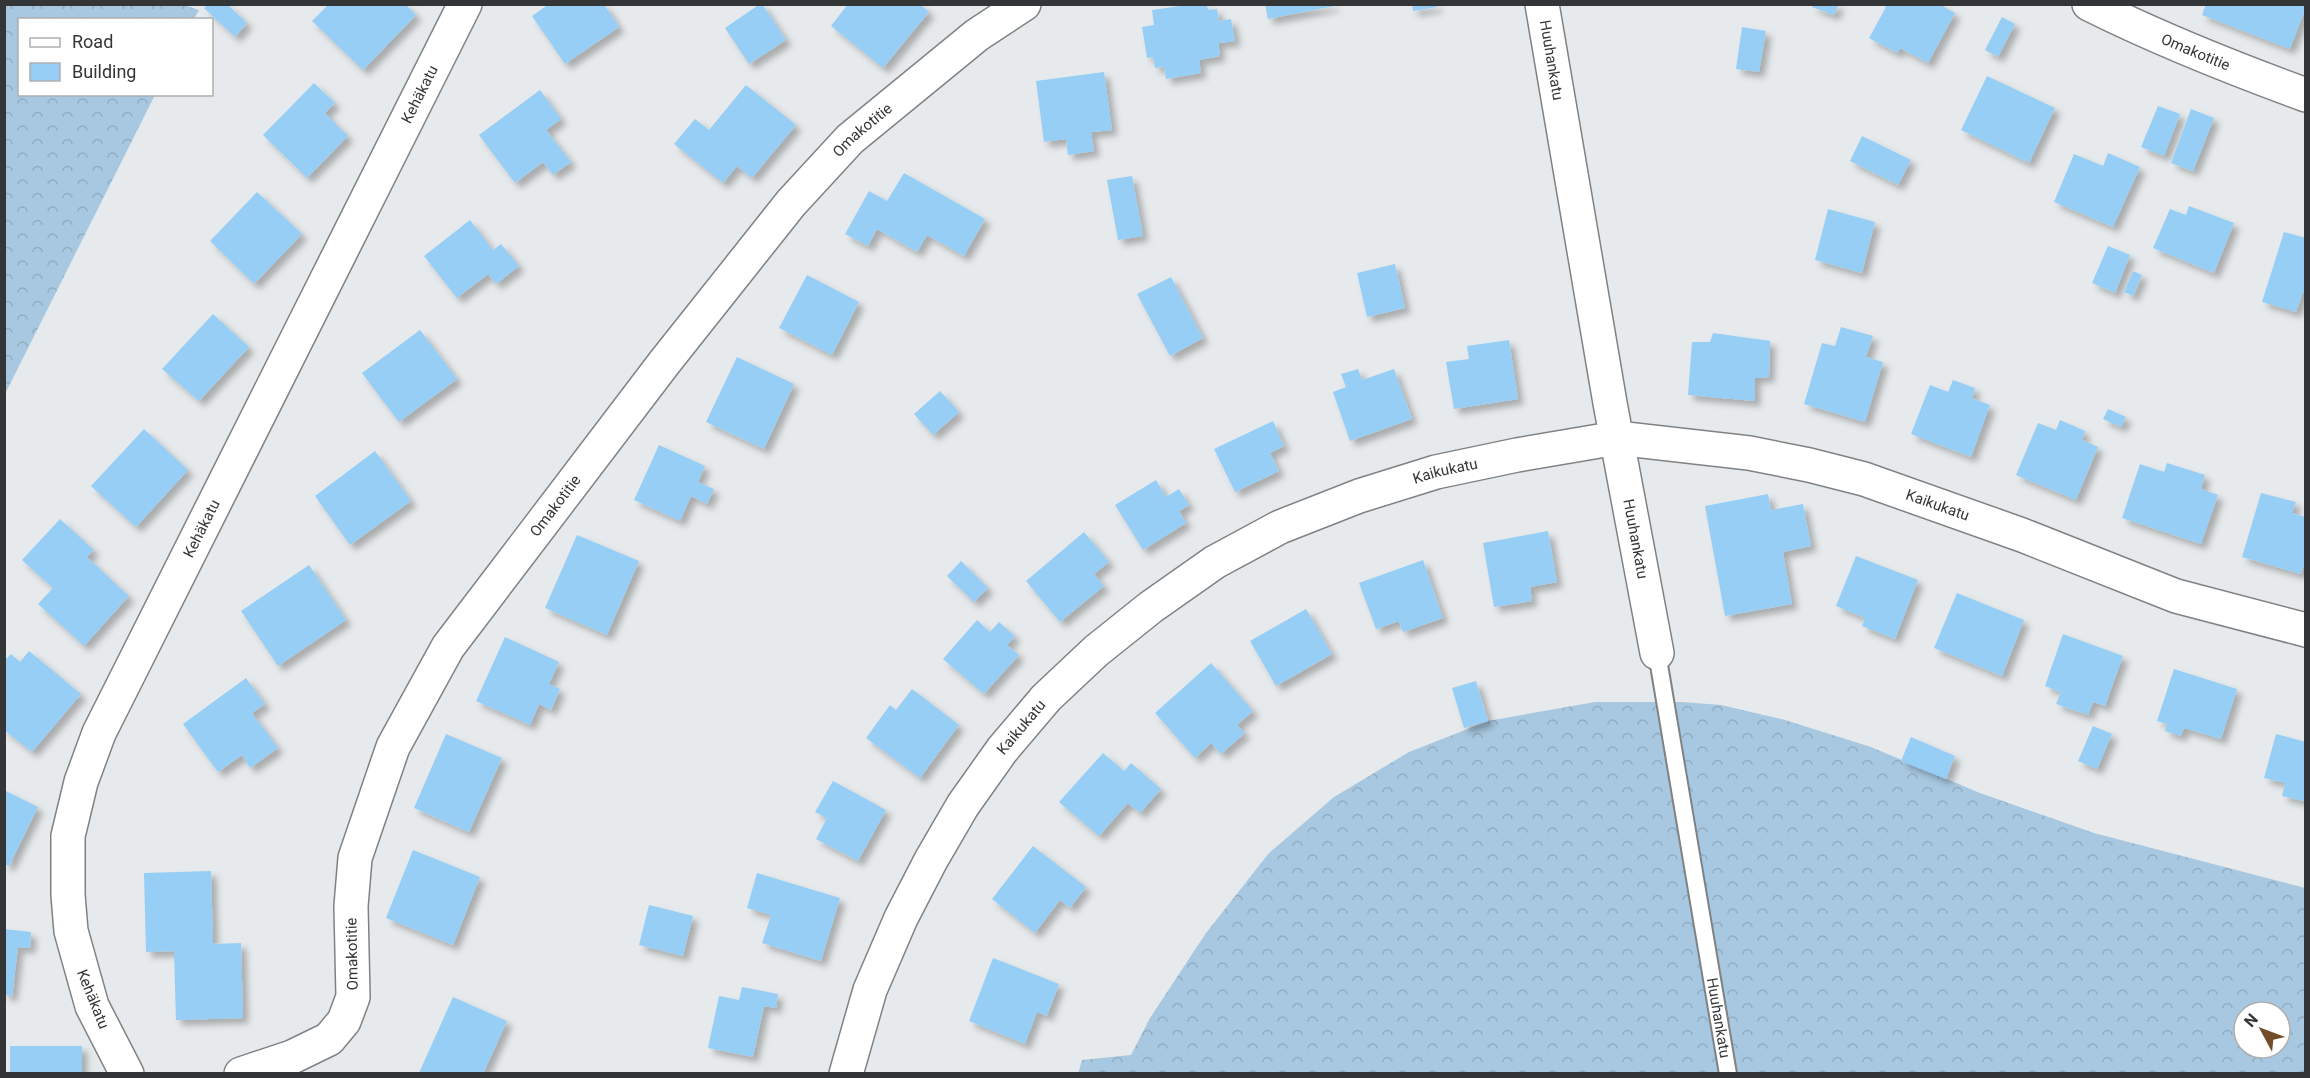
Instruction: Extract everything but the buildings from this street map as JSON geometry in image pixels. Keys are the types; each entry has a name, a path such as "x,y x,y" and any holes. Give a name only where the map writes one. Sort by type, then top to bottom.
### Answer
{"street":[{"name":"Kehäkatu","path":"127,1074 92,1006 71,932 68,895 68,836 81,782 99,734 465,4"},
{"name":"Omakotitie","path":"241,1074 292,1057 329,1039 344,1021 353,997 351,906 355,858 393,747 448,648 664,363 791,203 850,139 977,35 1024,4"},
{"name":"Huuhankatu","path":"1542,4 1617,438 1657,653"},
{"name":"Omakotitie","path":"2089,4 2228,66 2306,95"},
{"name":"Kaikukatu","path":"846,1074 870,990 901,918 931,860 963,805 1002,750 1046,698 1096,651 1215,562 1280,527 1359,496 1436,472 1617,438 1749,453 1864,479 2022,535 2176,596 2306,630"}],"lane":[{"name":"Huuhankatu","path":"1657,653 1728,1074"}],"green space":[{"path":"5,5 184,5 199,10 195,18 18,18 18,96 154,96 5,394"},
{"path":"1595,702 1682,702 1721,705 1785,720 1871,747 1980,793 2094,833 2305,888 2305,1073 1078,1074 1082,1060 1131,1055 1150,1018 1206,933 1269,853 1334,797 1409,752 1488,721"}]}
